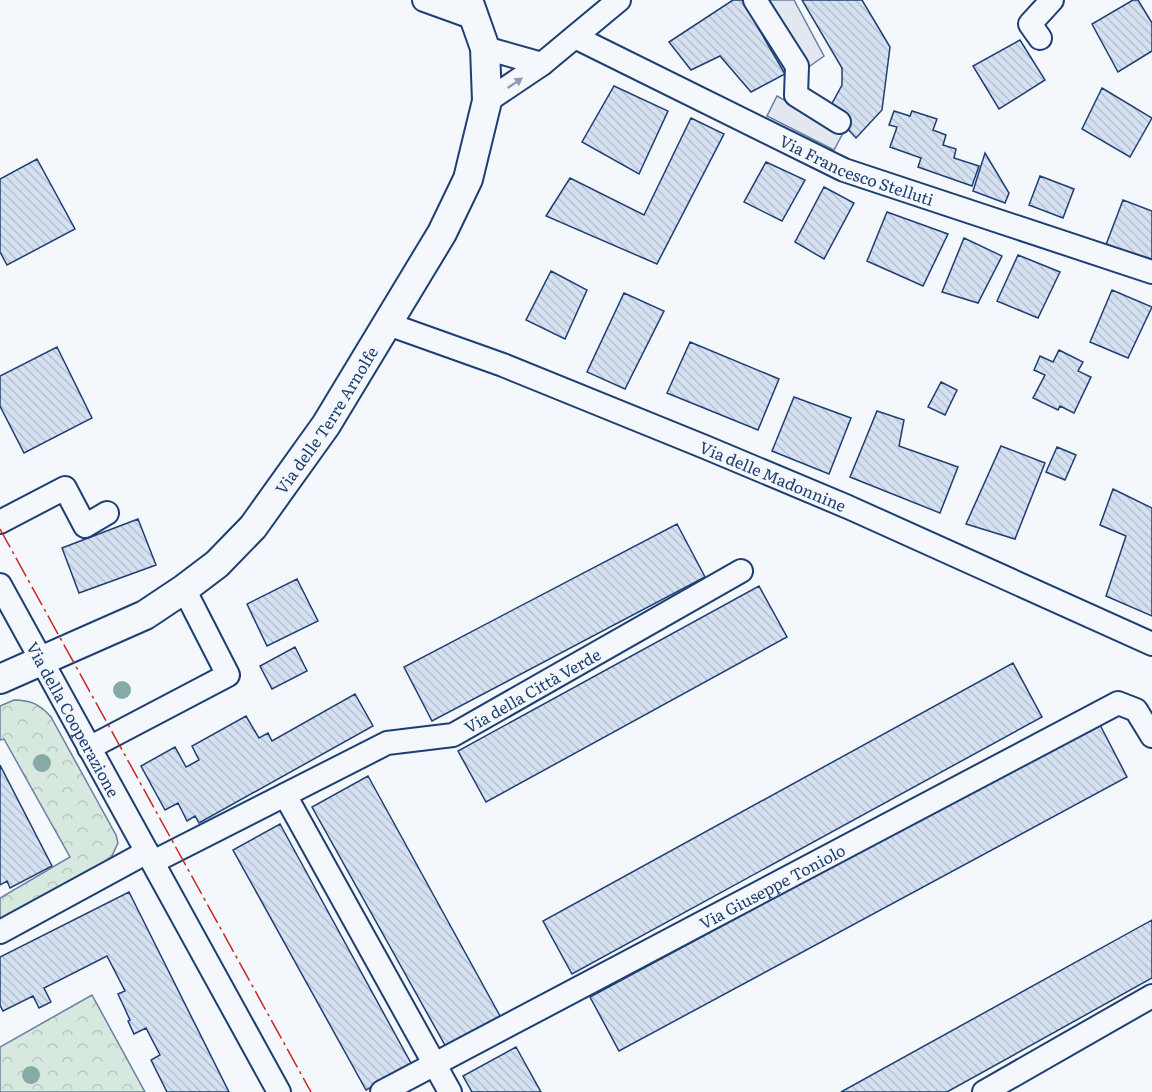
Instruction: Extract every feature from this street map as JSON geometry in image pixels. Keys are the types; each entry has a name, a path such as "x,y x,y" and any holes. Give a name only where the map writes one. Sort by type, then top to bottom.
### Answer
{"street":[{"path":"424,0 471,9"},
{"path":"487,101 542,64 619,0"},
{"path":"755,0 797,66 796,94 839,122"},
{"path":"1040,38 1030,24 1052,0"},
{"name":"Via delle Terre Arnolfe","path":"0,679 145,615 217,564 253,527 326,424 442,233 468,179 487,101 485,48 471,9"},
{"name":"Via Francesco Stelluti","path":"575,37 844,170 1152,272"},
{"path":"485,48 542,64"},
{"name":"Via delle Madonnine","path":"388,324 503,365 705,447 848,507 1152,644"},
{"path":"0,522 65,488 85,526 107,513"},
{"name":"Via della Città Verde","path":"150,857 285,795 387,742 453,735 741,571"},
{"name":"Via della Cooperazione","path":"0,585 279,1092"},
{"path":"89,748 228,675 184,589"},
{"name":"Via Giuseppe Toniolo","path":"382,1092 1118,703 1136,710 1152,736"},
{"path":"285,795 450,1092"},
{"path":"0,932 150,857"},
{"path":"984,1092 1152,996"}],"green space":[{"path":"14,700 34,704 51,717 116,835 118,843 111,858 0,920 0,898 70,857 4,739 0,740 0,706"},
{"path":"92,995 145,1092 0,1092 0,1047"}],"shaded area":[{"path":"769,0 794,0 824,56 810,66"},
{"path":"777,96 843,133 834,150 767,116"}],"building":[{"path":"733,0 742,0 785,74 751,92 720,56 691,70 669,42"},
{"path":"802,0 862,0 890,47 882,110 856,138 829,109 842,85 842,68"},
{"path":"1133,0 1138,0 1152,23 1152,51 1118,72 1092,24"},
{"path":"1020,40 1045,80 999,109 973,66"},
{"path":"614,86 668,111 639,174 582,142"},
{"path":"1102,88 1152,118 1130,157 1082,129"},
{"path":"894,111 910,116 912,111 937,119 933,130 946,135 943,145 956,149 954,158 979,166 972,186 918,167 921,158 890,147 897,127 889,125"},
{"path":"691,118 724,134 657,264 546,216 570,178 644,215"},
{"path":"985,153 1009,193 1005,203 973,191"},
{"path":"37,159 75,229 7,265 0,252 0,179"},
{"path":"766,162 805,180 782,221 744,202"},
{"path":"1040,176 1074,189 1063,218 1029,205"},
{"path":"824,187 854,203 824,259 795,242"},
{"path":"1123,200 1152,211 1152,265 1104,250"},
{"path":"887,212 948,234 923,286 867,261"},
{"path":"964,238 1002,256 978,303 942,292"},
{"path":"1018,255 1060,272 1038,318 997,301"},
{"path":"551,271 587,290 565,339 526,320"},
{"path":"1112,290 1152,307 1128,358 1090,342"},
{"path":"624,293 664,311 625,389 587,372"},
{"path":"690,342 779,379 758,430 667,393"},
{"path":"57,347 92,418 24,453 0,406 0,376"},
{"path":"1059,350 1083,362 1078,371 1091,377 1074,413 1060,406 1058,410 1033,398 1045,375 1034,370 1040,356 1053,362"},
{"path":"941,382 957,390 945,415 928,407"},
{"path":"794,397 851,418 829,474 772,451"},
{"path":"877,411 904,420 899,446 958,467 940,513 850,477"},
{"path":"1001,446 1045,463 1015,539 966,524"},
{"path":"1057,447 1076,455 1065,480 1046,472"},
{"path":"1113,489 1152,508 1152,616 1106,596 1126,536 1100,525"},
{"path":"138,519 156,565 79,593 62,548"},
{"path":"677,524 705,577 432,721 404,667"},
{"path":"297,579 318,621 267,646 247,604"},
{"path":"759,586 787,637 486,802 458,751"},
{"path":"295,647 307,671 272,689 260,666"},
{"path":"1013,663 1042,717 572,974 543,921"},
{"path":"355,694 373,726 199,823 195,816 187,821 178,803 165,810 141,766 175,747 186,767 199,760 192,746 246,716 259,738 268,733 272,741"},
{"path":"1099,723 1127,777 619,1051 590,997"},
{"path":"0,765 52,866 10,888 7,881 0,885"},
{"path":"368,776 500,1016 446,1047 312,807"},
{"path":"280,824 412,1065 366,1090 233,850"},
{"path":"129,892 229,1092 167,1092 151,1060 160,1055 146,1028 134,1034 118,994 125,991 107,956 44,988 51,1002 39,1008 33,996 3,1011 0,1005 0,957"},
{"path":"1152,920 1152,978 947,1092 841,1092"},
{"path":"516,1047 541,1092 472,1092 463,1076"}],"power":[{"path":"0,529 311,1092"}]}
